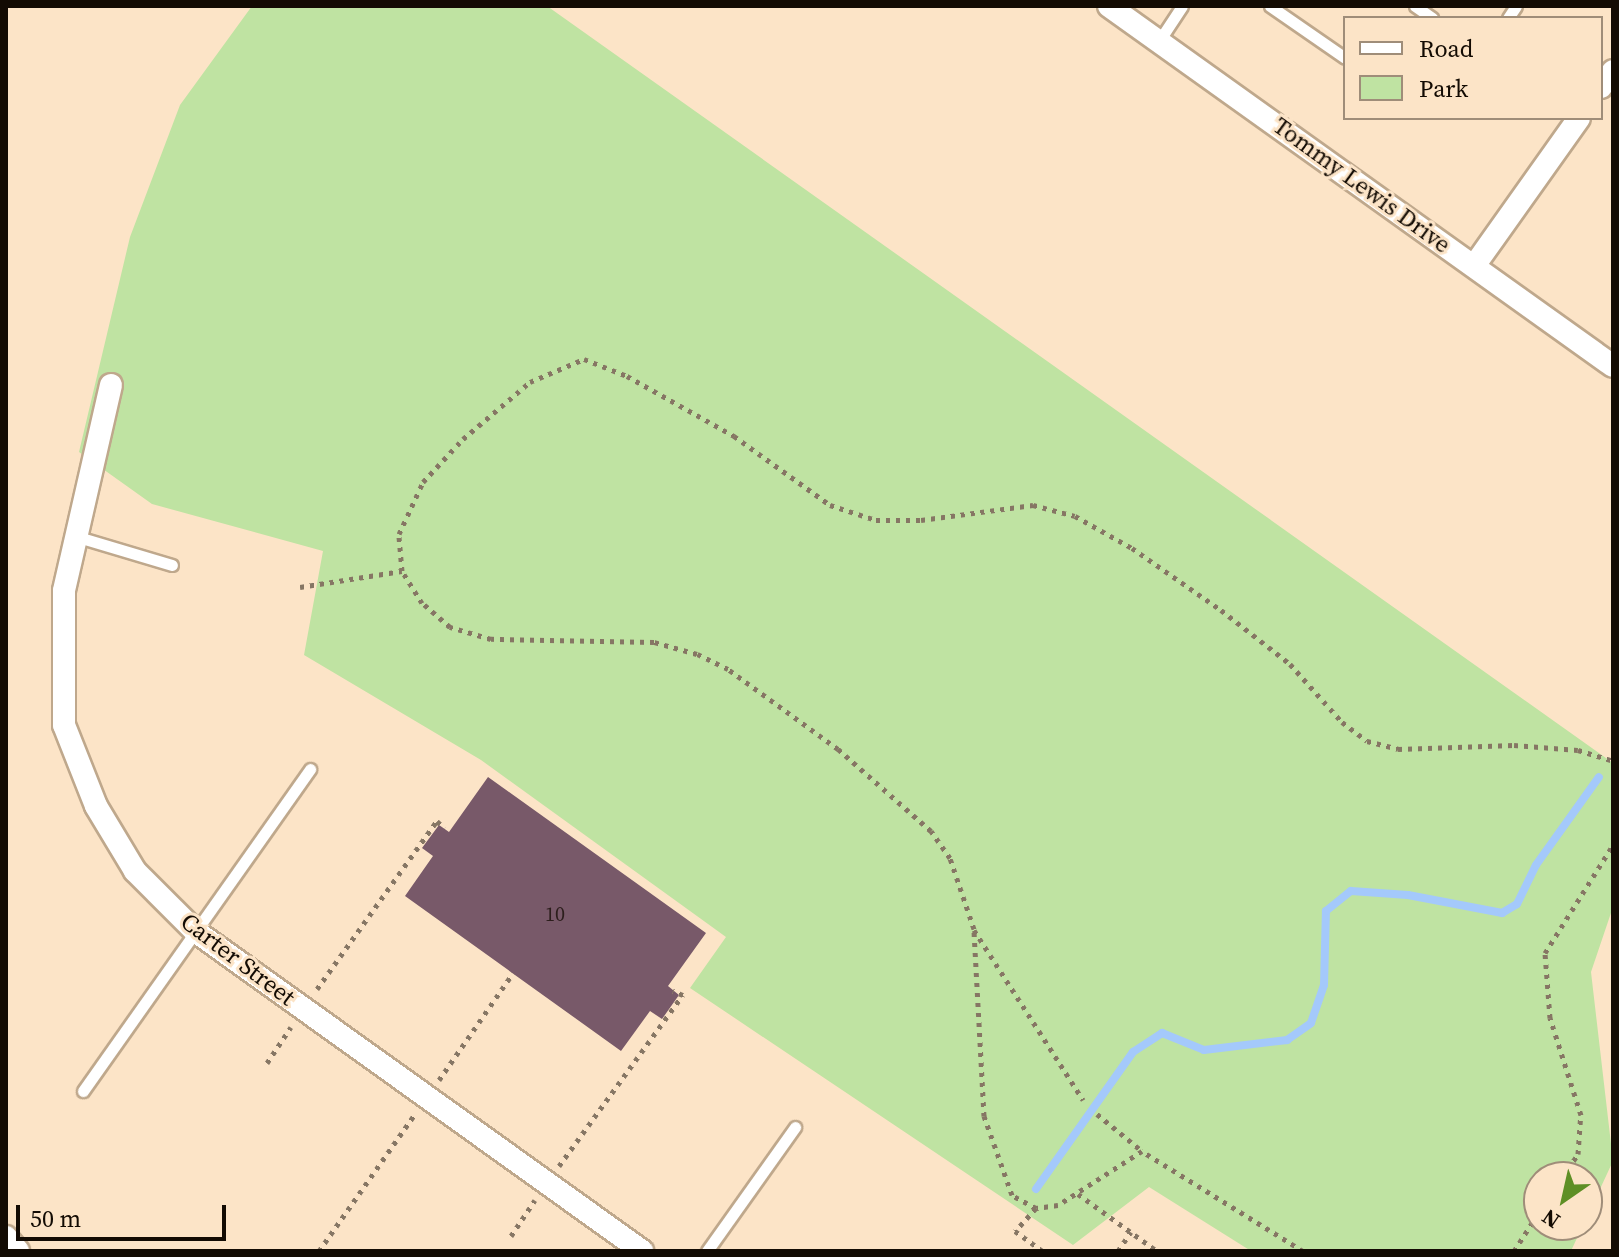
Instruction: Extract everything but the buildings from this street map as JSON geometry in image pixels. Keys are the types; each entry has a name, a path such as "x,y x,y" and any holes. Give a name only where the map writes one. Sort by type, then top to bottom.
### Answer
{"street":[{"name":"Tommy Lewis Drive","path":"1109,6 1613,366"},
{"path":"1474,266 1578,120"},
{"name":"Carter Street","path":"111,385 64,591 64,725 96,806 135,871 195,931 642,1251"},
{"path":"6,1237 18,1251"}],"lane":[{"path":"1159,41 1182,6"},
{"path":"1270,6 1343,57"},
{"path":"78,537 172,565"},
{"path":"83,1091 310,769"},
{"path":"707,1251 795,1127"}],"path":[{"path":"1083,1100 974,929 950,858 931,831 838,749 728,669 654,642 491,639 450,627 422,603 402,571 399,534 423,482 463,439 530,382 584,359 627,376 734,436 830,505 876,520 921,520 1033,505 1075,516 1132,548 1221,610 1317,689 1342,722 1367,741 1398,749 1514,745 1578,750 1613,761"},
{"path":"300,587 402,571"},
{"path":"267,1063 437,821 444,828"},
{"path":"1573,1161 1578,1154 1581,1115 1550,1018 1545,953 1613,845"},
{"path":"974,929 984,1116 1012,1195 1036,1208"},
{"path":"511,1236 683,995 673,991"},
{"path":"1097,1114 1142,1151 1303,1251"},
{"path":"1043,1251 1015,1231 1036,1208 1078,1194 1142,1151"},
{"path":"1078,1194 1157,1251"},
{"path":"1118,1251 1131,1232"}],"green space":[{"path":"252,6 547,6 1613,763 1613,907 1591,972 1613,1161 1603,1183 1603,1161 1523,1161 1523,1241 1576,1241 1571,1251 1251,1251 1149,1187 1073,1245 690,988 726,937 481,760 304,655 323,551 152,504 79,452 130,237 180,105"}],"waterway":[{"path":"1036,1189 1133,1052 1162,1033 1204,1050 1287,1040 1311,1023 1324,985 1326,911 1351,891 1408,895 1502,913 1517,904 1536,865 1599,777"}]}
